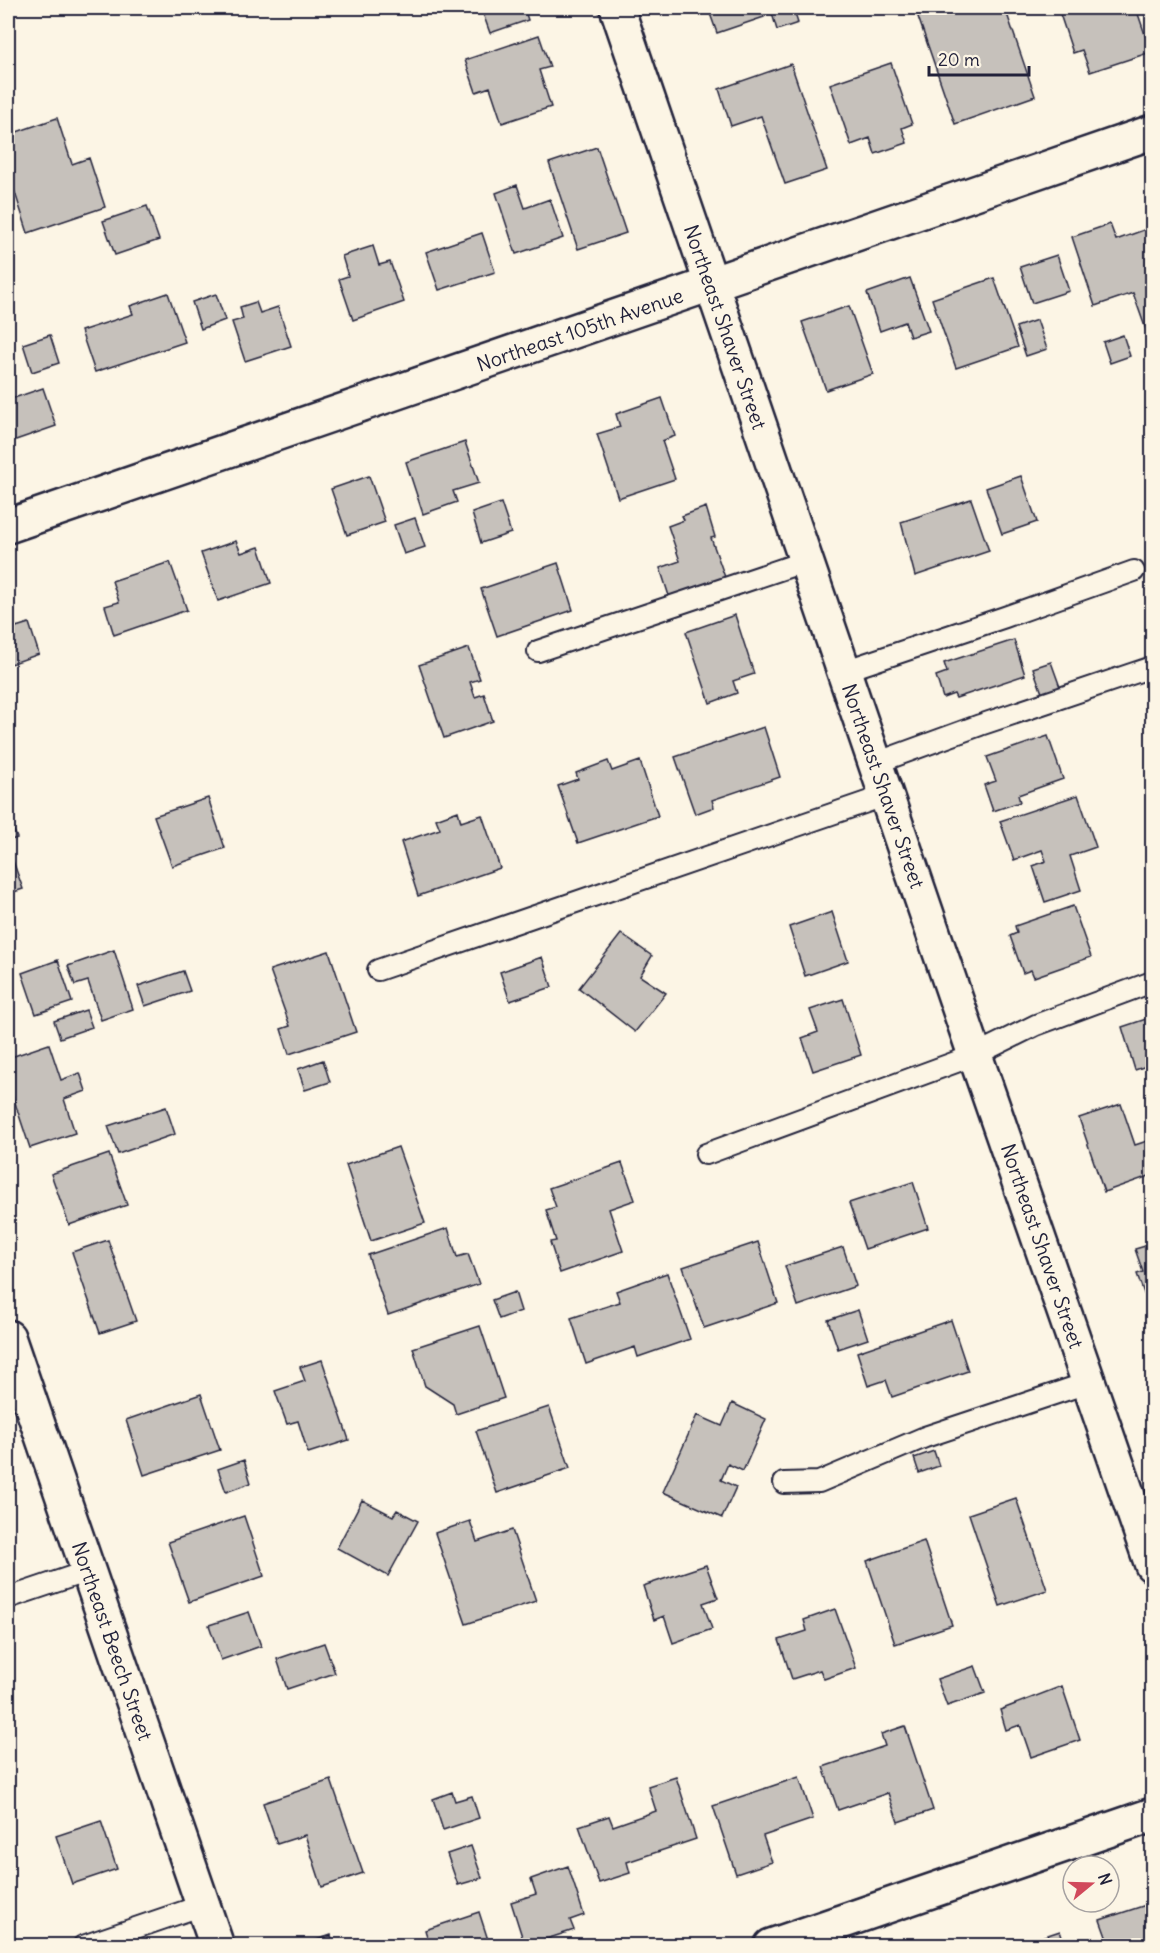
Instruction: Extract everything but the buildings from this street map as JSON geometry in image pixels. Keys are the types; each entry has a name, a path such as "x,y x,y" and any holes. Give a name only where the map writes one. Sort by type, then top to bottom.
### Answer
{"street":[{"name":"Northeast Shaver Street","path":"617,8 710,285 1152,1565"},
{"name":"Northeast 105th Avenue","path":"8,526 1152,132"},
{"name":"Northeast Beech Street","path":"8,1336 217,1946"},
{"path":"771,1946 1152,1815"}],"lane":[{"path":"538,651 806,561"},
{"path":"844,670 1005,617 1134,571"},
{"path":"876,763 1152,667"},
{"path":"378,970 887,795"},
{"path":"706,1154 975,1055 1036,1025 1152,982"},
{"path":"784,1482 819,1482 925,1437 1090,1382"},
{"path":"8,1598 88,1571"},
{"path":"83,1946 202,1905"}]}
